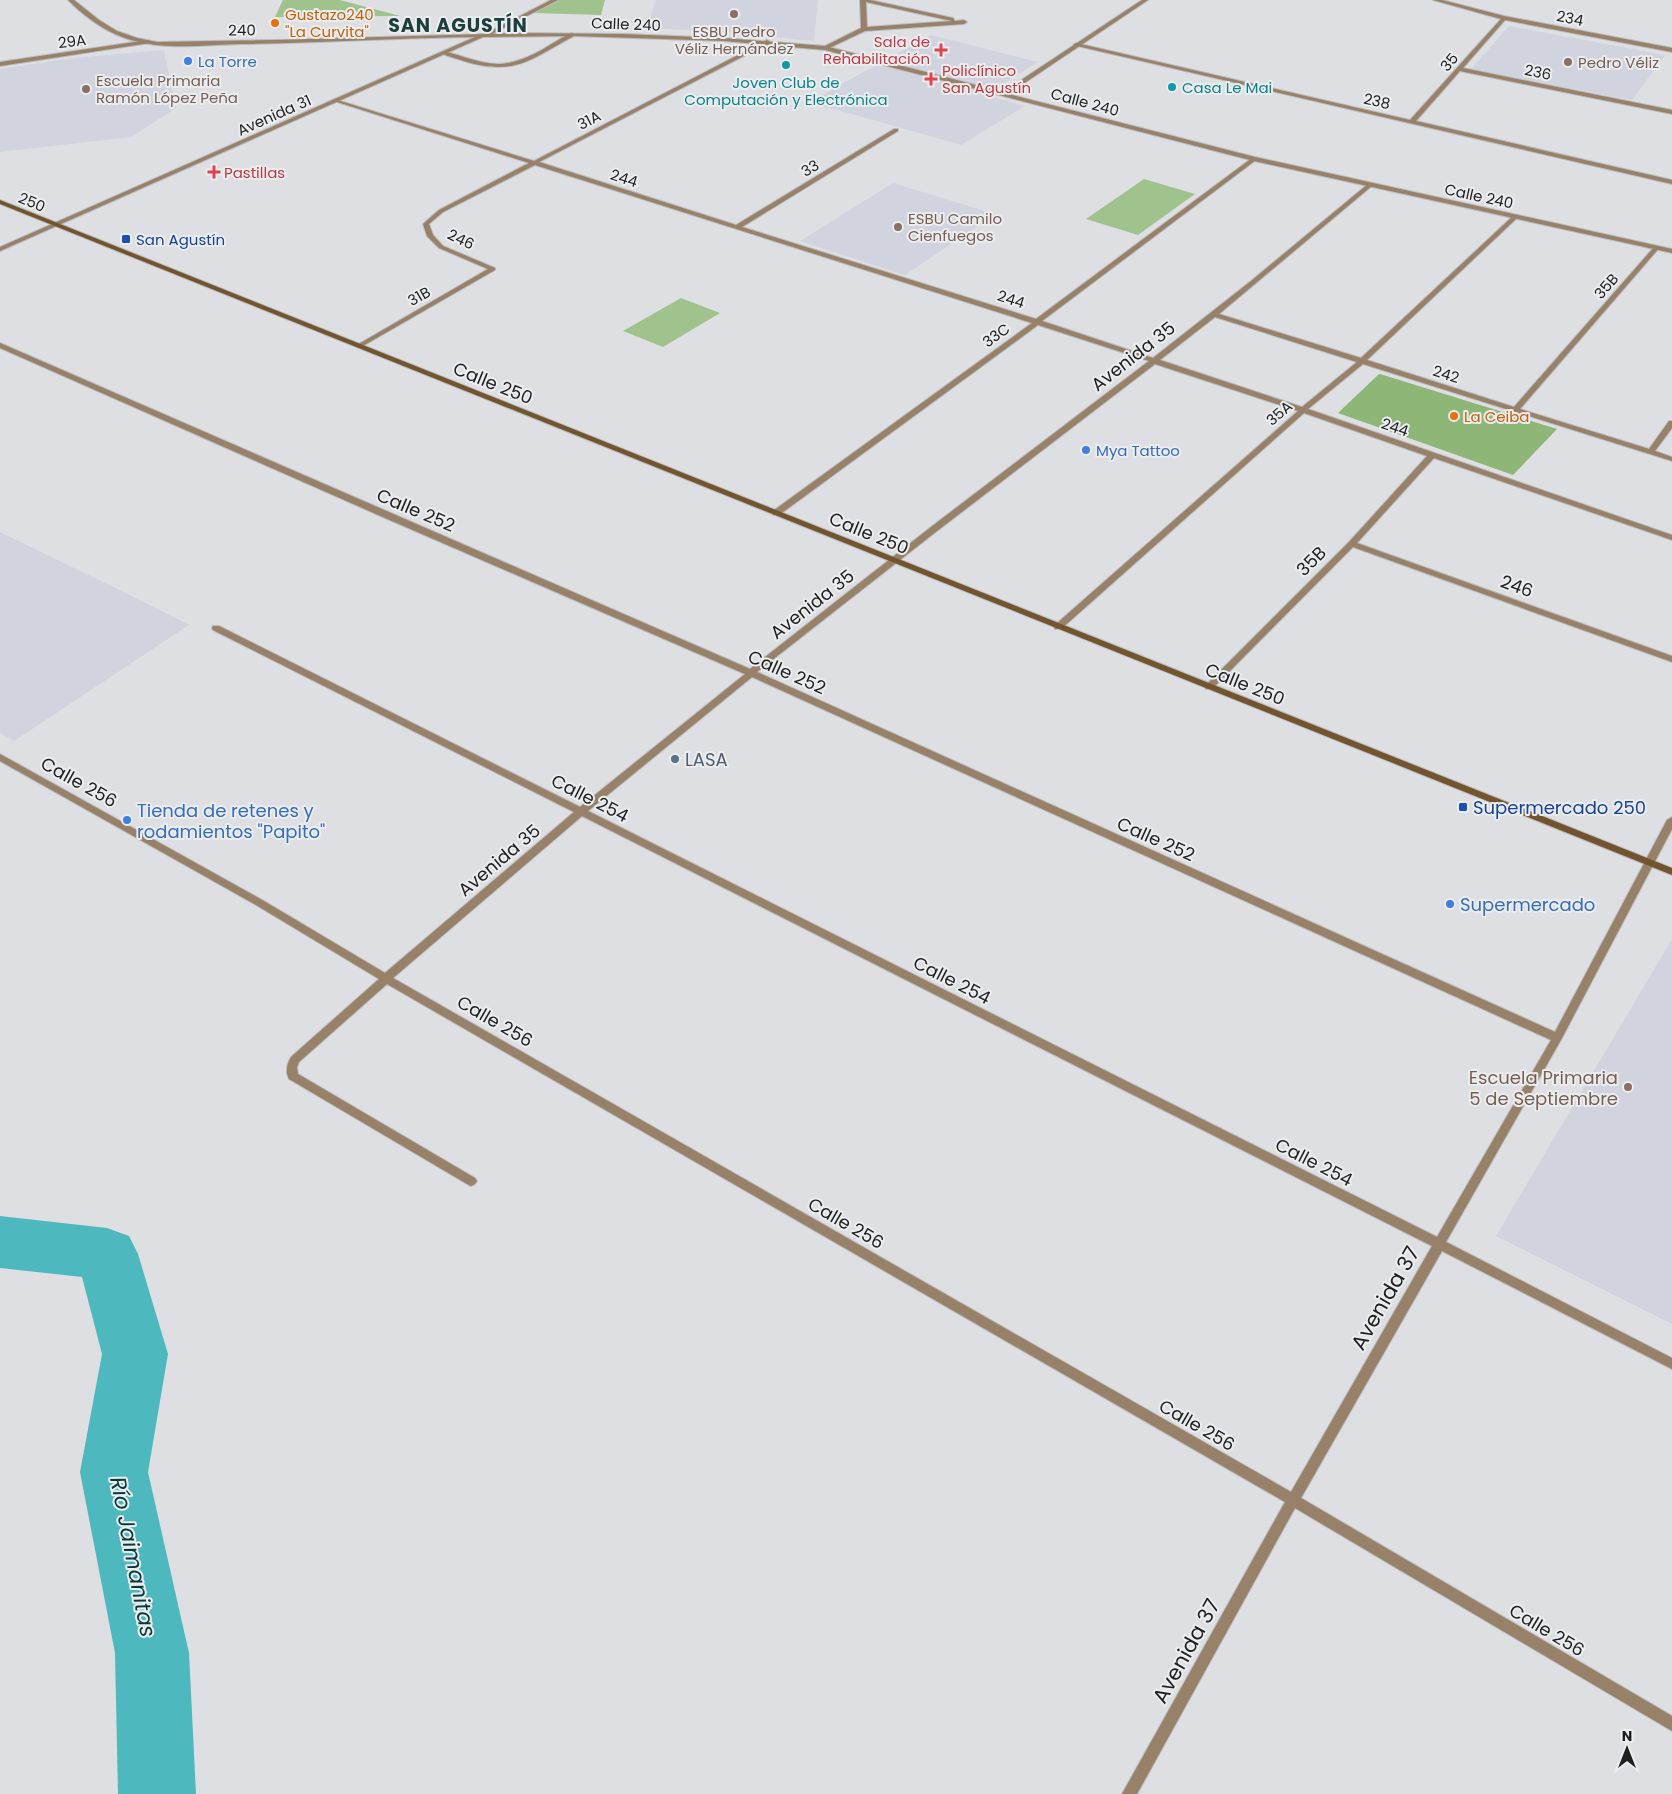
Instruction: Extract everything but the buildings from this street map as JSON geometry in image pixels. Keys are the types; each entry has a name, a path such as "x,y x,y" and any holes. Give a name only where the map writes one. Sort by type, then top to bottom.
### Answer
{"main road":[{"name":"250","path":"0,202 54,224"},
{"name":"Calle 250","path":"54,224 1672,872"}],"street":[{"path":"71,0 108,30 122,37 148,42"},
{"name":"Avenida 31","path":"0,249 486,35 556,0"},
{"path":"825,48 864,29 964,22 863,0 864,29"},
{"path":"1005,93 1144,0"},
{"name":"234","path":"1436,0 1504,18 1672,50"},
{"name":"35","path":"1412,122 1504,18"},
{"name":"240","path":"148,42 250,42 486,35"},
{"name":"Calle 240","path":"486,35 572,35 766,42 825,48 1005,93 1254,159 1672,250"},
{"path":"444,53 491,65 506,66 572,35"},
{"name":"29A","path":"0,64 148,42"},
{"name":"31A","path":"426,224 441,211 766,42"},
{"name":"238","path":"1076,45 1672,182"},
{"name":"236","path":"1459,69 1672,112"},
{"name":"244","path":"336,100 1037,322 1303,410 1672,538"},
{"name":"33","path":"737,227 896,130"},
{"name":"33C","path":"776,513 1037,322 1254,159"},
{"name":"Avenida 35","path":"471,1182 293,1076 292,1067 295,1060 385,978 580,813 751,673 893,560 1213,314 1370,185"},
{"name":"35A","path":"1058,627 1303,410 1361,362 1515,217"},
{"name":"246","path":"426,224 430,236 440,247 494,269"},
{"name":"35B","path":"1516,410 1657,247"},
{"name":"31B","path":"359,346 494,269"},
{"name":"242","path":"1213,314 1672,459"},
{"name":"Calle 252","path":"0,345 751,673 1557,1038"},
{"path":"1651,452 1672,423"},
{"name":"35B","path":"1209,687 1352,544 1432,455"},
{"name":"246","path":"1352,544 1672,659"},
{"name":"Calle 254","path":"216,628 1439,1244 1672,1364"},
{"name":"Calle 256","path":"0,757 260,902 385,978 1293,1500 1672,1724"},
{"name":"Avenida 37","path":"1129,1794 1293,1500 1557,1038 1672,820"}],"shaded area":[{"name":"ESBU Pedro Véliz Hernández","path":"656,0 818,0 814,41 723,32 647,28"},
{"name":"Pedro Véliz","path":"1509,26 1665,55 1632,100 1471,69"},
{"name":"Policlínico San Agustín","path":"931,35 1038,62 985,95 1025,106 961,145 809,102"},
{"name":"Escuela Primaria Ramón López Peña","path":"164,50 176,108 131,137 0,152 0,69 73,58"},
{"name":"ESBU Camilo Cienfuegos","path":"893,183 995,214 905,275 800,241"},
{"path":"0,532 189,625 14,741 0,733"},
{"name":"Escuela Primaria 5 de Septiembre","path":"1672,939 1672,1324 1496,1236"}],"green space":[{"path":"283,0 340,0 400,16 275,17"},
{"path":"559,0 605,0 601,15 534,13"},
{"path":"1144,179 1195,194 1138,235 1086,219"},
{"path":"681,298 720,313 663,347 623,331"},
{"path":"1379,374 1557,429 1513,475 1338,413"}],"waterway":[{"name":"Río Jaimanitas","path":"0,1242 107,1254 135,1354 114,1472 152,1653 157,1794"}],"place":[{"name":"ESBU Pedro Véliz Hernández","path":"734,14"},
{"name":"Gustazo240 \"La Curvita\"","path":"275,23"},
{"name":"Sala de Rehabilitación","path":"941,50"},
{"name":"La Torre","path":"188,61"},
{"name":"Pedro Véliz","path":"1568,62"},
{"name":"Joven Club de Computación y Electrónica","path":"786,65"},
{"name":"Policlínico San Agustín","path":"931,79"},
{"name":"Casa Le Mai","path":"1172,87"},
{"name":"Escuela Primaria Ramón López Peña","path":"86,89"},
{"name":"Pastillas","path":"214,172"},
{"name":"ESBU Camilo Cienfuegos","path":"898,227"},
{"name":"San Agustín","path":"126,239"},
{"name":"La Ceiba","path":"1454,416"},
{"name":"Mya Tattoo","path":"1086,450"},
{"name":"LASA","path":"675,759"},
{"name":"Supermercado 250","path":"1463,807"},
{"name":"Tienda de retenes y rodamientos \"Papito\"","path":"127,820"},
{"name":"Supermercado","path":"1450,904"},
{"name":"Escuela Primaria 5 de Septiembre","path":"1628,1087"}],"district":[{"name":"SAN AGUSTÍN","path":"458,25"}]}
